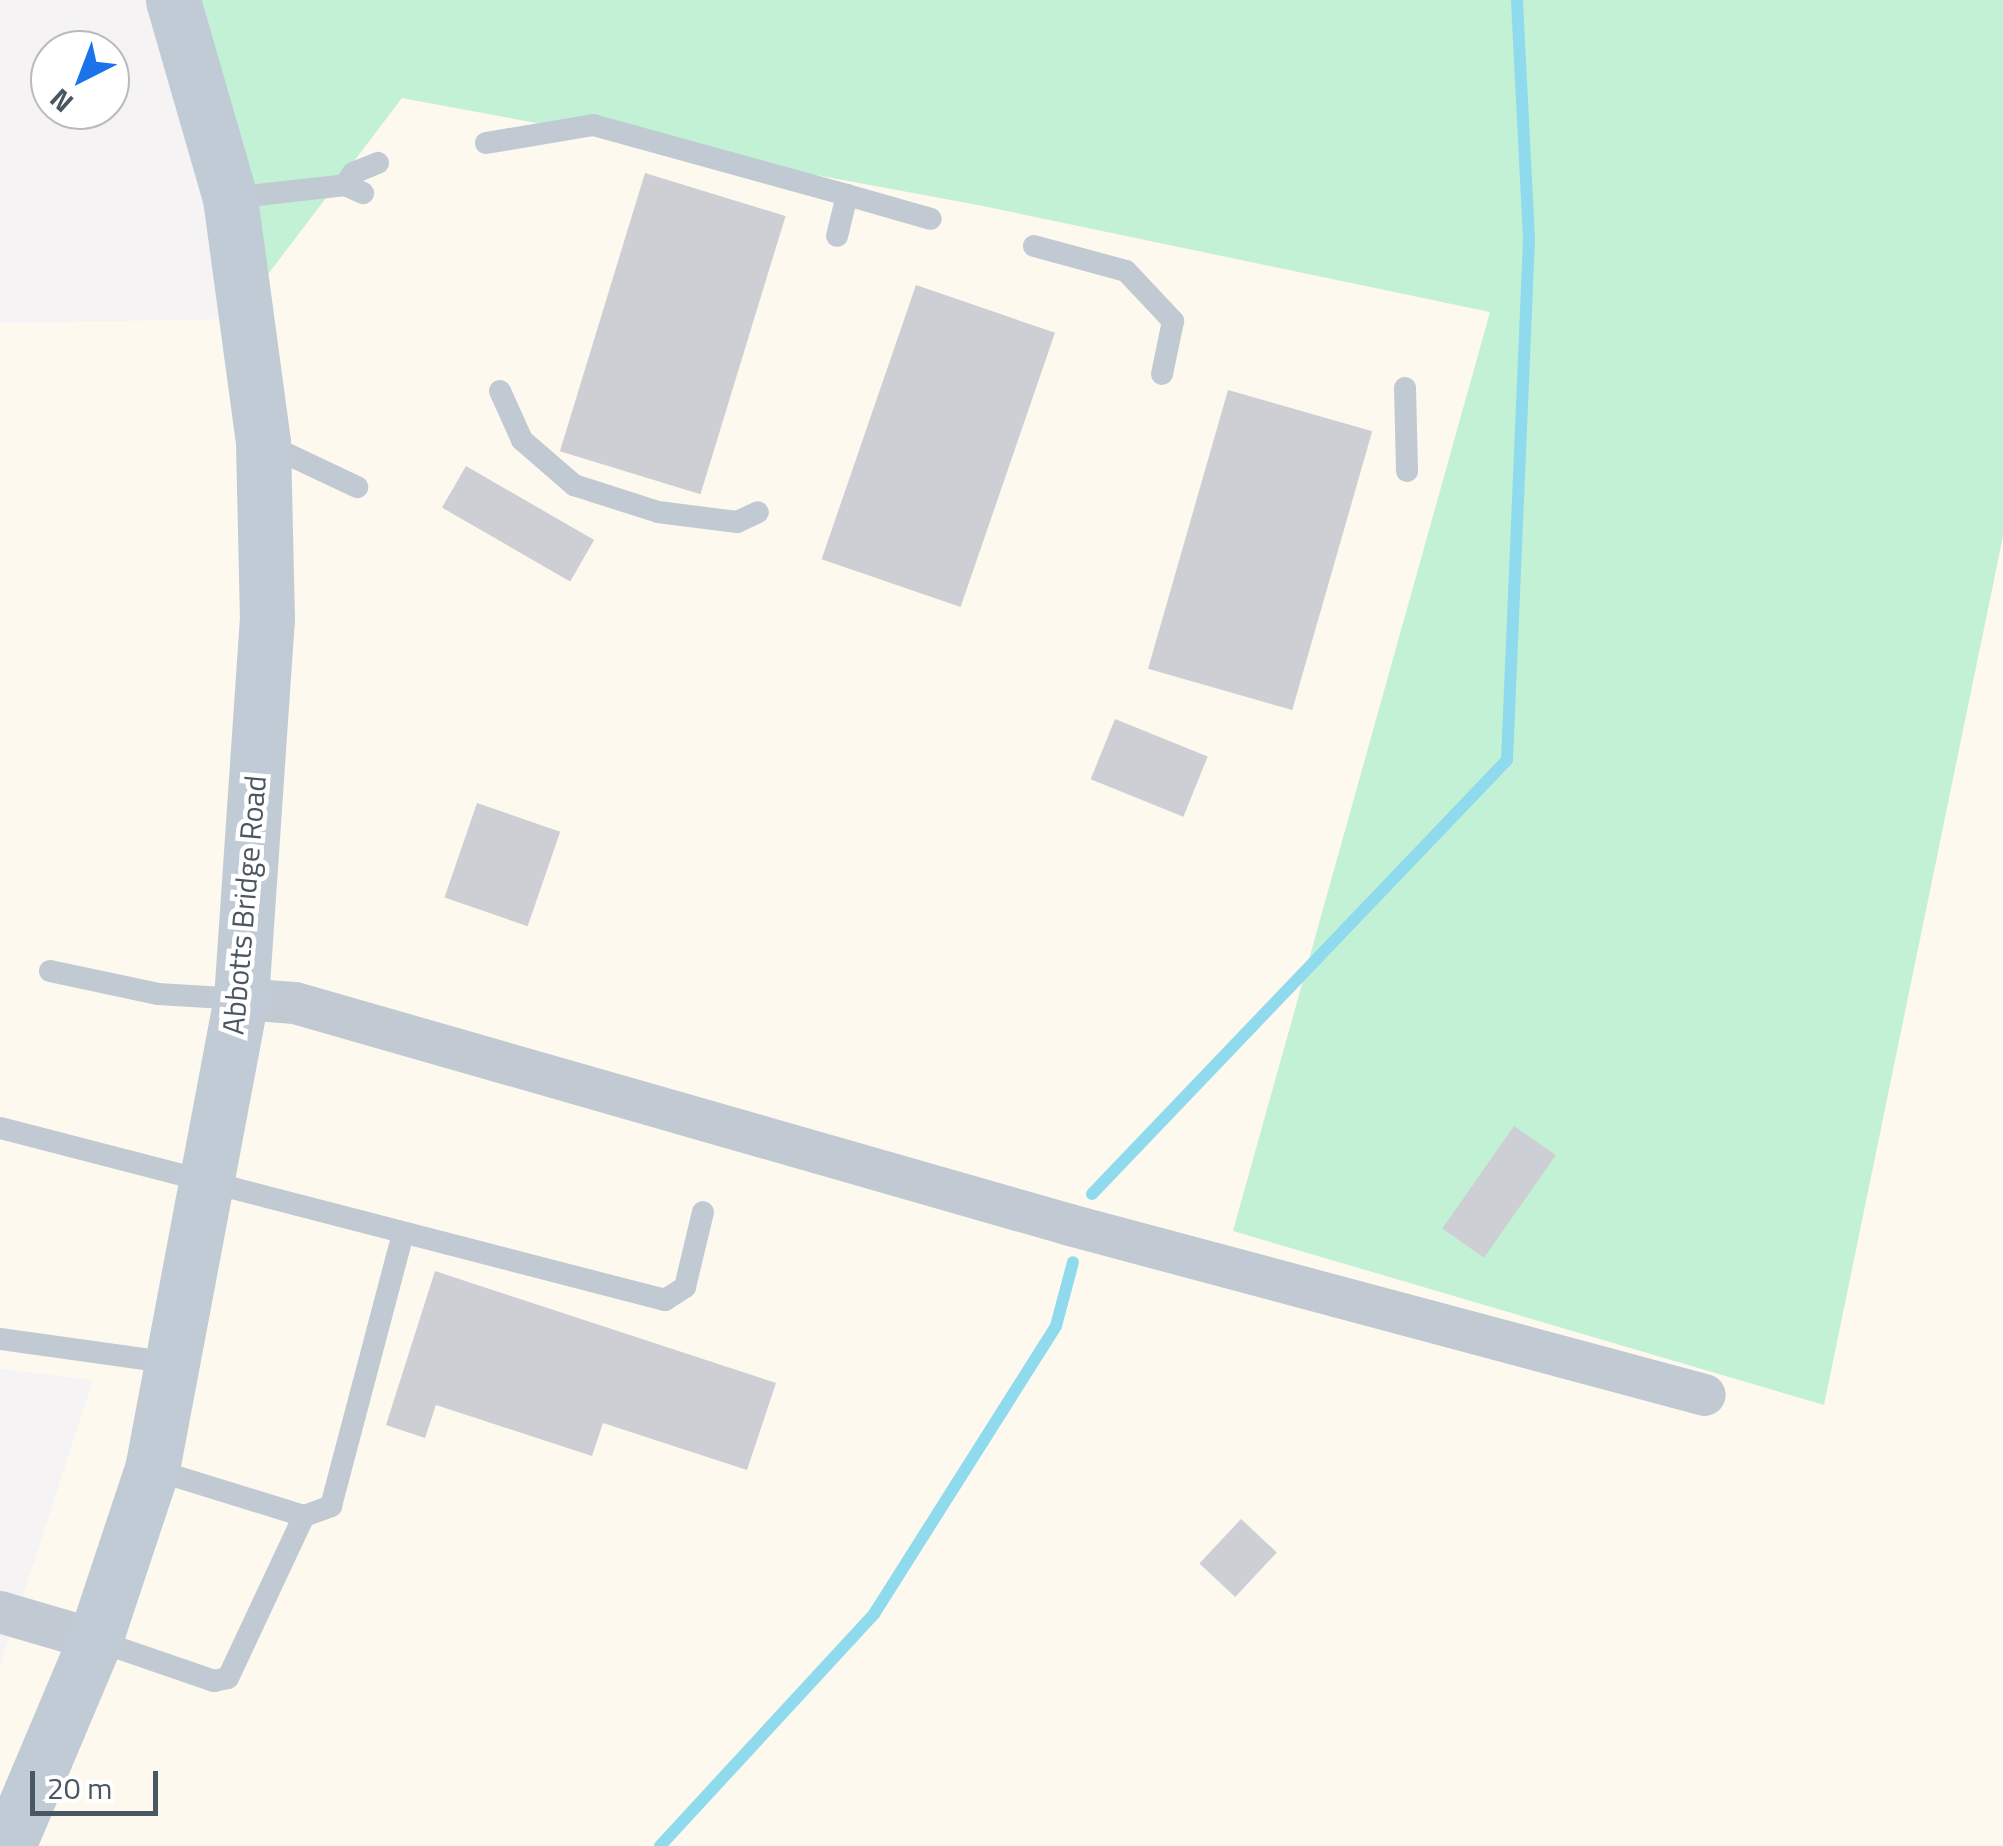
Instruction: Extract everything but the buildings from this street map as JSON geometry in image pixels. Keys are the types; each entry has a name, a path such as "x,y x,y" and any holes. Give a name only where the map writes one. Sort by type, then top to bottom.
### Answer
{"main road":[{"name":"Abbotts Bridge Road","path":"8,1844 95,1640 152,1468 241,999 267,619 263,442 230,198 173,0"}],"street":[{"path":"241,999 295,1003 1070,1225 1705,1395"},
{"path":"0,1612 95,1640"},
{"path":"0,1790 8,1844"}],"lane":[{"path":"486,143 594,125 931,219"},
{"path":"230,198 354,189 353,172 378,162"},
{"path":"838,236 847,195"},
{"path":"1034,246 1126,271 1172,321 1162,374"},
{"path":"1405,388 1407,471"},
{"path":"500,391 522,440 574,486 658,512 737,522 758,512"},
{"path":"263,442 357,487"},
{"path":"50,970 158,994 241,999"},
{"path":"0,1128 665,1300 685,1287 703,1212"},
{"path":"152,1468 304,1516 331,1506 403,1233"},
{"path":"0,1339 173,1363"},
{"path":"95,1640 214,1681 228,1678 304,1516"}],"shaded area":[{"path":"401,98 978,205 1491,312 1233,1230 1824,1404 2003,536 2003,1846 0,1846 0,1666 93,1380 0,1369 0,323 234,319"}],"green space":[{"path":"192,0 2003,0 2003,536 1824,1405 1233,1231 1490,312 978,205 402,98 234,319"}],"waterway":[{"path":"1092,1194 1507,760 1529,239 1517,0"},
{"path":"660,1846 874,1614 1056,1326 1073,1262"}]}
